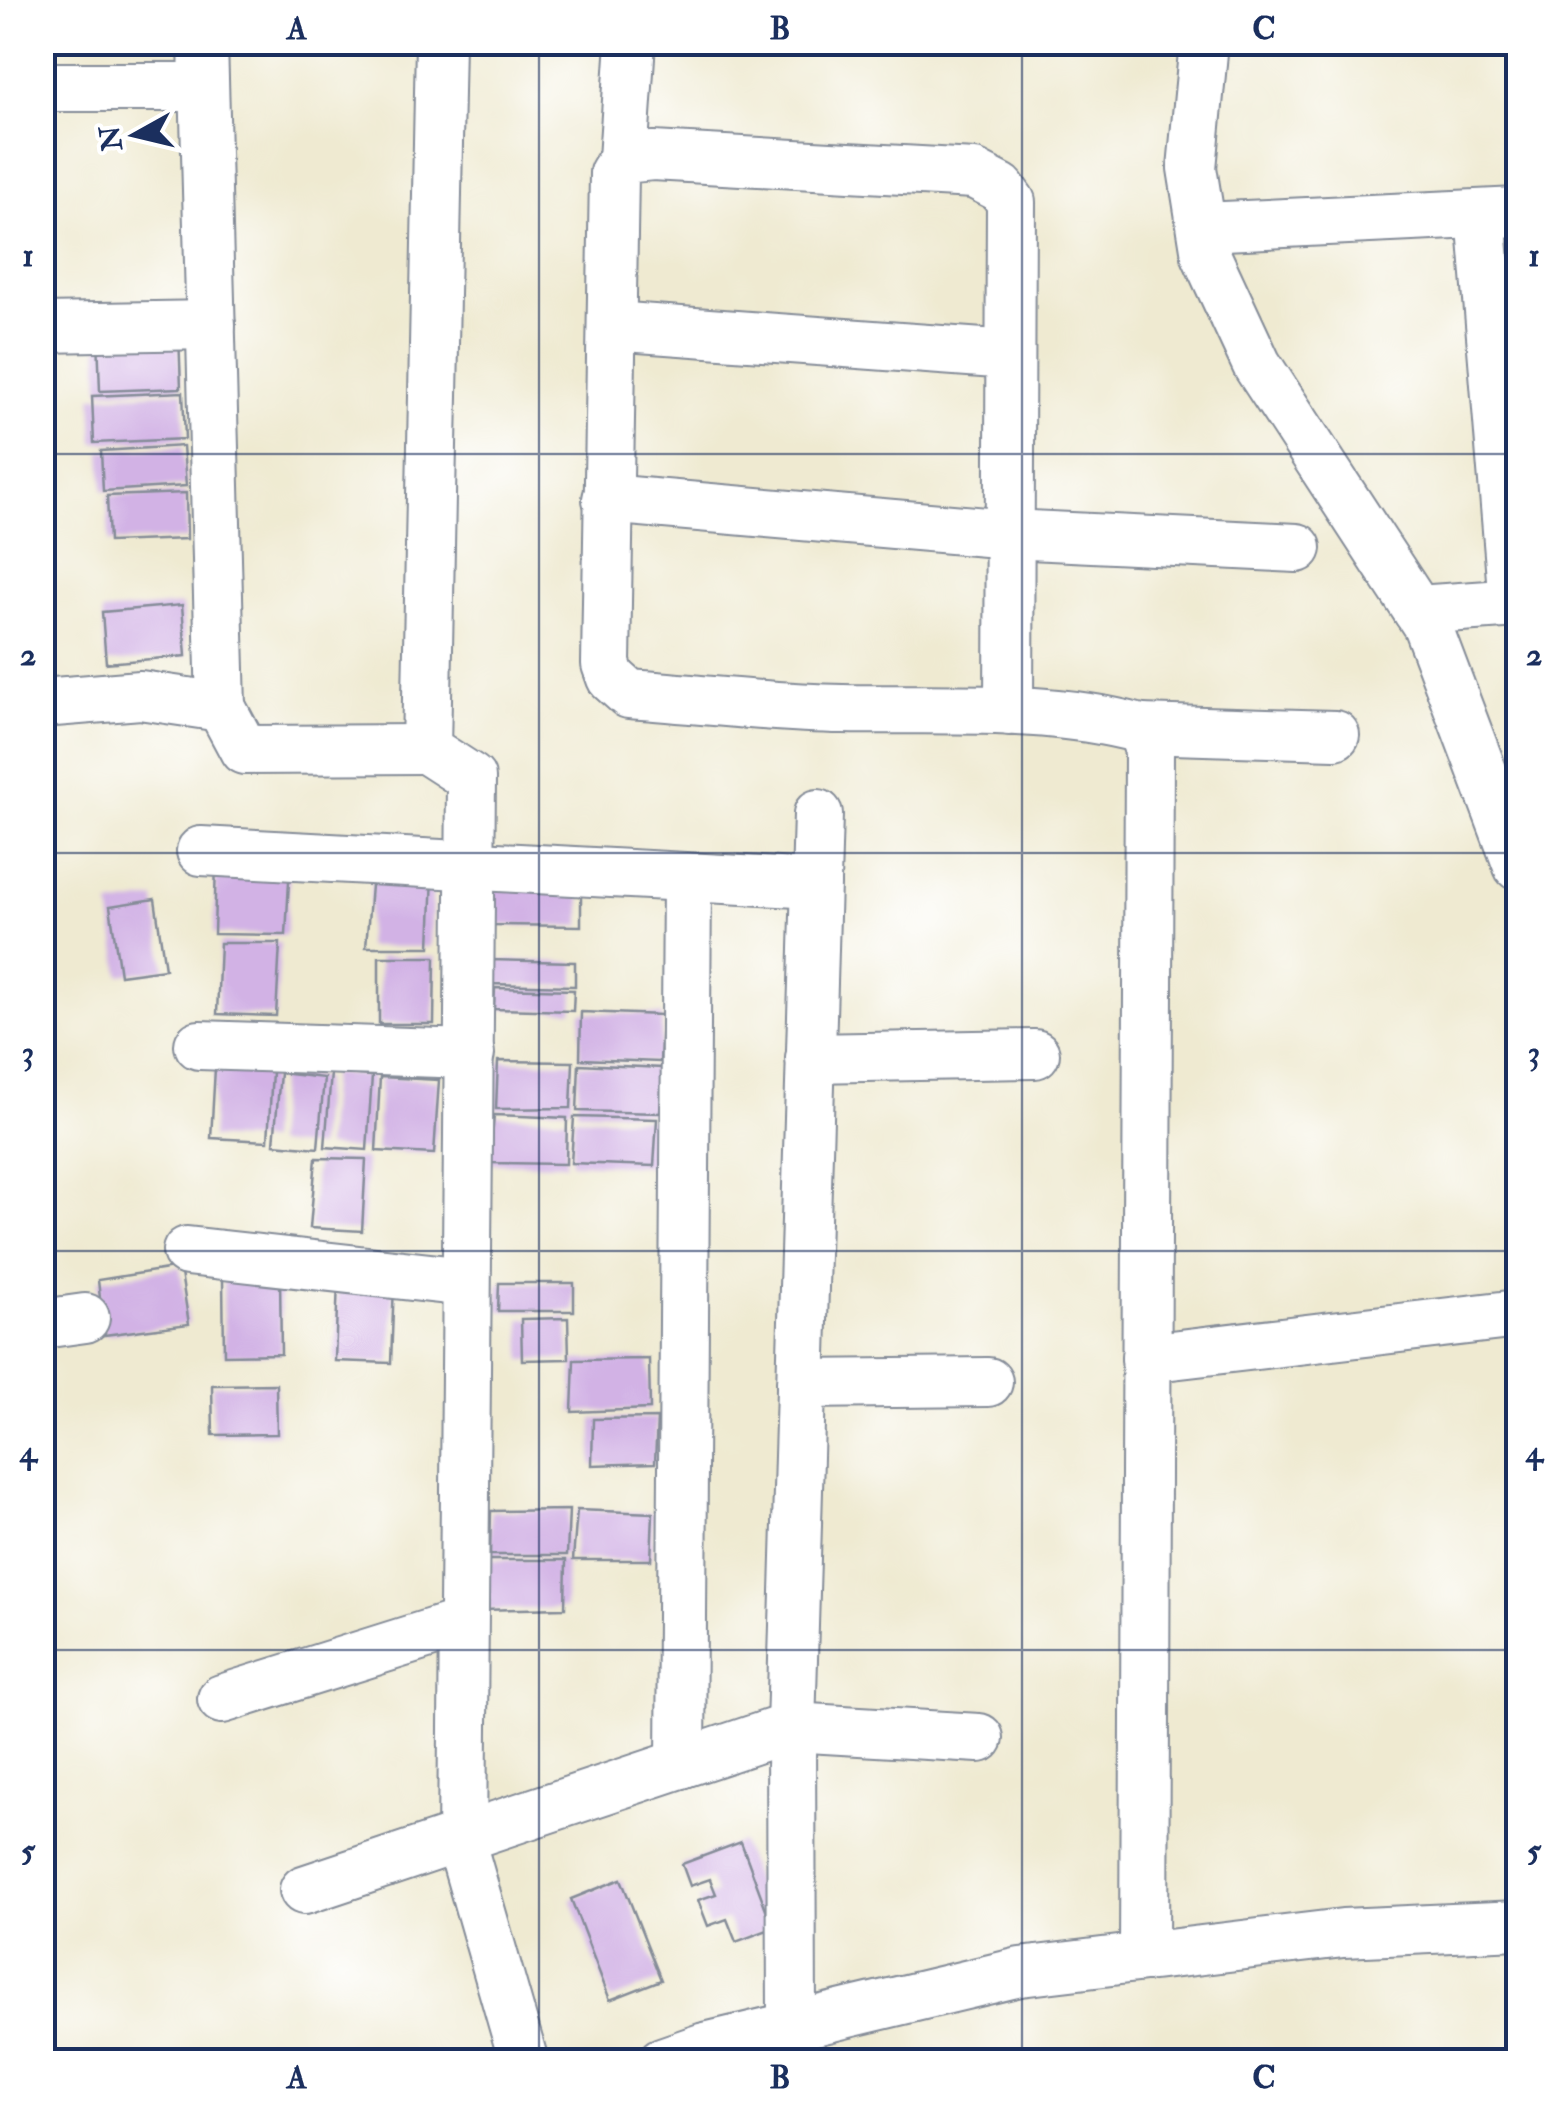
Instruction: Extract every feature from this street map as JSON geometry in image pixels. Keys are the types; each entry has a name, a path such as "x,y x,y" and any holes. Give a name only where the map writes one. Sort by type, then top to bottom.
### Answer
{"street":[{"path":"426,749 440,42"},
{"path":"631,42 624,159 614,173 606,664 611,678 628,694 837,709 1100,718 1141,730 1335,735"},
{"path":"1204,42 1192,168 1206,255 1256,365 1417,610 1459,706 1518,866"},
{"path":"42,87 204,65 221,707 244,750 426,749 471,778 462,1838 472,1889 524,2062"},
{"path":"624,159 653,156 974,174 1001,188 1010,202 1008,712"},
{"path":"1202,227 1500,213 1516,603 1417,610"},
{"path":"42,328 211,325"},
{"path":"612,326 1010,355"},
{"path":"607,499 1009,534 1298,548"},
{"path":"42,703 140,696 221,707"},
{"path":"1141,730 1149,750 1144,1957"},
{"path":"792,2026 791,1727 818,814"},
{"path":"201,851 816,884"},
{"path":"680,1764 687,878"},
{"path":"199,1046 470,1054"},
{"path":"810,1058 1035,1054"},
{"path":"187,1252 466,1282"},
{"path":"1146,1358 1518,1314"},
{"path":"801,1384 988,1382"},
{"path":"222,1700 462,1624"},
{"path":"304,1890 791,1727 979,1738"},
{"path":"662,2062 792,2026 1020,1972 1342,1933 1518,1924"}],"building":[{"path":"179,334 181,388 100,391 98,337"},
{"path":"183,392 185,439 94,443 92,396"},
{"path":"183,446 186,486 103,491 101,451"},
{"path":"186,493 187,539 109,542 107,496"},
{"path":"182,605 186,656 106,663 102,612"},
{"path":"216,861 290,863 286,935 214,934"},
{"path":"372,873 433,875 430,947 366,947"},
{"path":"491,879 581,880 581,926 491,925"},
{"path":"155,899 165,969 120,975 110,906"},
{"path":"220,943 280,943 276,1016 217,1014"},
{"path":"379,957 435,957 434,1024 379,1024"},
{"path":"488,960 575,962 575,986 488,984"},
{"path":"495,988 574,990 573,1011 494,1009"},
{"path":"581,1012 662,1015 660,1062 580,1059"},
{"path":"498,1061 573,1062 571,1108 496,1109"},
{"path":"579,1064 662,1068 660,1113 577,1111"},
{"path":"215,1068 272,1071 268,1141 211,1138"},
{"path":"280,1073 324,1078 318,1148 274,1144"},
{"path":"331,1073 372,1076 367,1150 325,1147"},
{"path":"380,1077 439,1080 434,1154 376,1151"},
{"path":"494,1115 567,1118 566,1164 490,1163"},
{"path":"574,1117 657,1119 654,1166 571,1163"},
{"path":"316,1158 366,1159 362,1231 310,1228"},
{"path":"180,1267 189,1324 104,1335 98,1280"},
{"path":"280,1278 281,1354 224,1355 223,1279"},
{"path":"338,1280 394,1283 391,1363 335,1361"},
{"path":"499,1283 574,1283 574,1311 498,1311"},
{"path":"568,1318 569,1359 522,1360 521,1319"},
{"path":"649,1359 650,1409 572,1412 574,1360"},
{"path":"276,1384 277,1434 213,1435 212,1385"},
{"path":"657,1418 655,1463 592,1465 593,1419"},
{"path":"569,1510 567,1555 490,1555 491,1511"},
{"path":"577,1510 653,1513 651,1560 573,1560"},
{"path":"483,1560 566,1560 565,1608 480,1610"},
{"path":"741,1842 773,1928 736,1942 727,1919 708,1926 698,1900 716,1894 710,1879 690,1886 682,1864"},
{"path":"621,1879 661,1980 610,2000 571,1899"}]}
